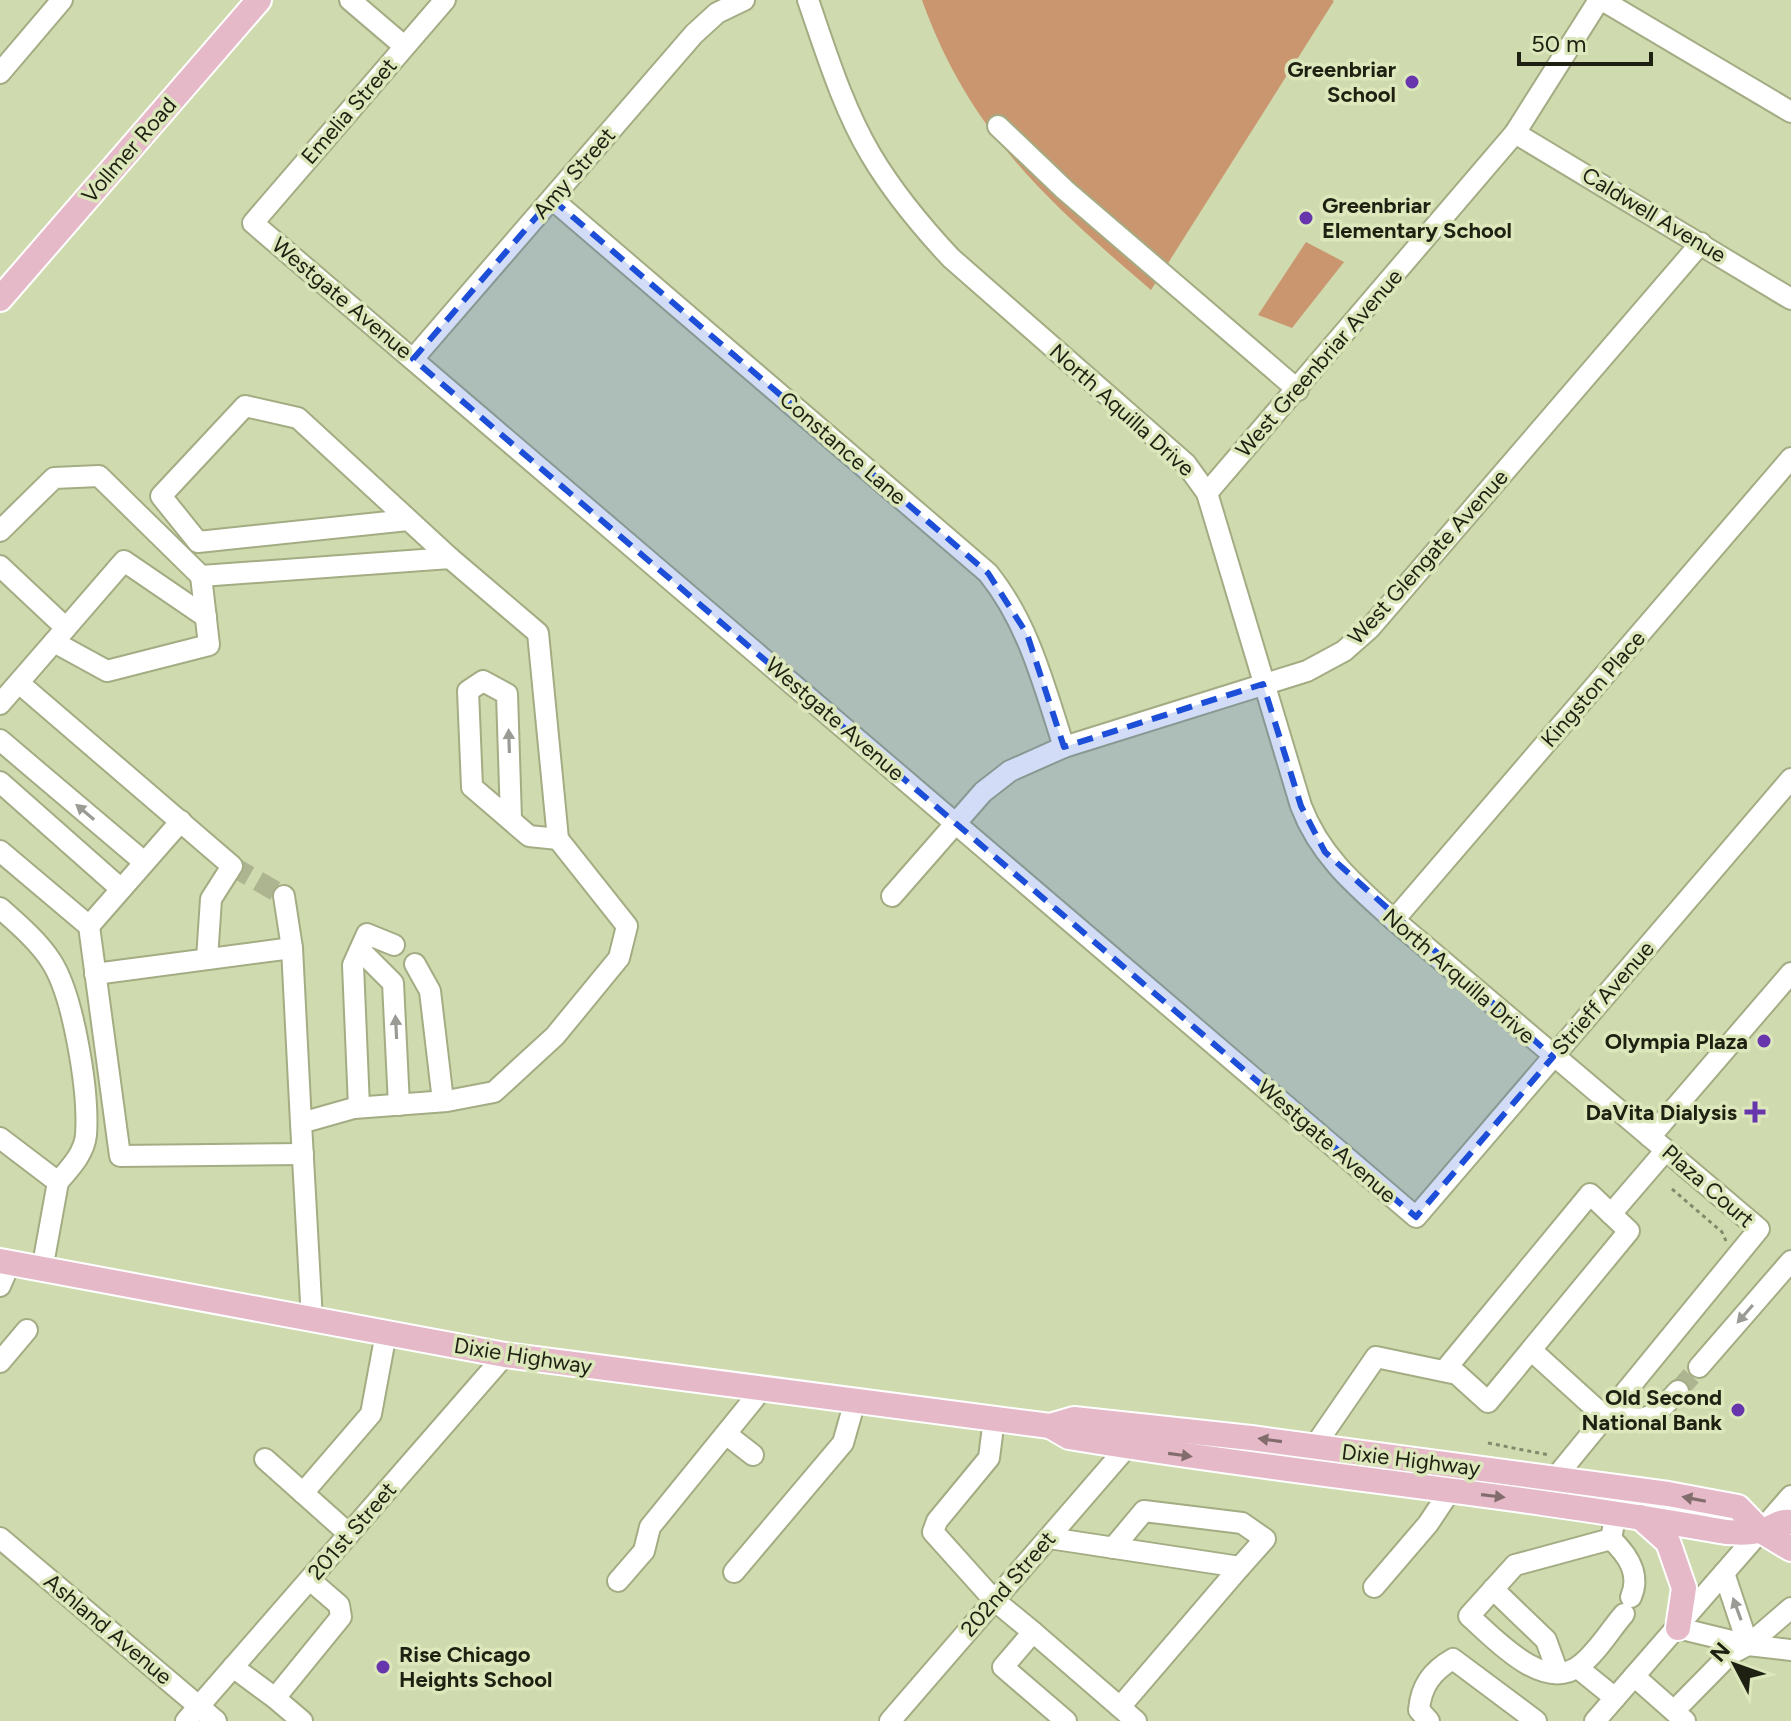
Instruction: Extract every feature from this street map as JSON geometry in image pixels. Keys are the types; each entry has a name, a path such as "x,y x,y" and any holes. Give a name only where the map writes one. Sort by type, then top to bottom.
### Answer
{"main road":[{"name":"Vollmer Road","path":"0,299 259,0"},
{"name":"Dixie Highway","path":"5,1262 505,1355 1050,1426 1069,1437 1127,1447 1627,1514 1719,1531 1761,1531 1791,1522"},
{"name":"Dixie Highway","path":"1050,1426 1074,1419 1314,1447 1553,1467 1738,1507 1761,1531 1791,1549"},
{"path":"1627,1514 1668,1542 1684,1588 1678,1628"}],"street":[{"path":"0,73 62,0"},
{"path":"350,0 404,46"},
{"name":"Emelia Street","path":"253,223 445,0"},
{"name":"Amy Street","path":"413,359 694,34 717,13 744,0"},
{"name":"North Aquilla Drive","path":"808,0 828,59 870,154 930,235 951,258 1186,464 1207,493 1307,822 1342,874"},
{"path":"1600,0 1791,112"},
{"name":"West Greenbriar Avenue","path":"1207,493 1515,133 1600,0"},
{"path":"998,126 1065,190 1298,390"},
{"name":"Caldwell Avenue","path":"1515,133 1791,299"},
{"name":"Constance Lane","path":"552,199 988,573 1027,634 1064,747"},
{"name":"Westgate Avenue","path":"253,223 1416,1217"},
{"name":"West Glengate Avenue","path":"892,896 983,792 1010,771 1064,747 1307,671 1344,651 1370,628 1701,243"},
{"path":"301,1123 359,1107 443,1101 494,1092 555,1036 619,958 627,926 558,839 538,633 450,558 298,418 245,406 161,496 198,542 408,520"},
{"name":"Kingston Place","path":"1394,920 1791,458"},
{"path":"0,531 54,478 99,476 201,576 209,645 107,671 60,635 0,566"},
{"path":"201,576 450,558"},
{"path":"0,704 124,561 206,617"},
{"path":"511,819 507,694 483,681 468,691 472,787 529,836 558,839"},
{"path":"19,683 232,866 211,899 207,959"},
{"path":"0,740 144,862"},
{"name":"Strieff Avenue","path":"1416,1217 1791,779"},
{"path":"0,782 121,889"},
{"path":"89,926 181,821"},
{"path":"0,851 89,926 120,1156 303,1154"},
{"name":"North Arquilla Drive","path":"1342,874 1553,1057 1658,1143"},
{"path":"284,896 292,948 312,1320"},
{"path":"0,908 51,960 68,992 83,1088 86,1137 77,1161 58,1182 42,1270"},
{"path":"359,1107 353,965 367,934 394,945"},
{"path":"95,974 292,948"},
{"path":"360,950 393,983 399,1105"},
{"path":"415,964 430,991 443,1101"},
{"name":"Plaza Court","path":"1553,1467 1609,1413 1759,1229 1658,1143 1791,973"},
{"path":"0,1138 58,1182"},
{"path":"1611,1214 1658,1143"},
{"path":"1314,1447 1376,1357 1457,1374 1488,1402 1629,1231 1590,1194 1444,1371"},
{"path":"1699,1367 1791,1261"},
{"path":"0,1286 5,1262"},
{"path":"0,1362 27,1330"},
{"path":"303,1493 371,1414 386,1333"},
{"path":"1531,1350 1609,1413 1627,1419 1636,1420 1659,1411 1678,1391"},
{"name":"201st Street","path":"193,1714 505,1355"},
{"path":"618,1581 644,1551 650,1527 762,1389"},
{"path":"734,1572 843,1443 855,1401"},
{"path":"994,1419 989,1458 937,1521 933,1532 994,1600 1136,1721"},
{"path":"726,1434 753,1455"},
{"name":"202nd Street","path":"890,1721 1127,1447"},
{"path":"265,1459 349,1534"},
{"path":"1374,1587 1428,1524 1450,1491"},
{"path":"1595,1721 1791,1496"},
{"path":"1113,1548 1144,1511 1242,1523 1265,1539 1120,1707"},
{"path":"1568,1670 1527,1666 1469,1616 1515,1565 1611,1539 1627,1514"},
{"name":"Ashland Avenue","path":"0,1538 193,1714 216,1721"},
{"path":"1049,1538 1240,1567"},
{"path":"1568,1670 1628,1606 1636,1586 1634,1569 1624,1551 1611,1539"},
{"path":"1724,1573 1748,1645"},
{"path":"275,1698 341,1617 339,1605 310,1580"},
{"path":"1493,1589 1546,1640 1568,1670 1615,1698"},
{"path":"1634,1676 1679,1716 1729,1655 1748,1645 1791,1608"},
{"path":"1678,1628 1748,1645 1791,1650"},
{"path":"1033,1632 1003,1667 1066,1721"},
{"path":"1424,1715 1420,1690 1441,1666 1453,1659 1536,1721"},
{"path":"233,1667 302,1721"}],"path":[{"path":"1672,1189 1722,1232 1725,1245"},
{"path":"1488,1443 1553,1467"}],"highlighted area":[{"path":"552,199 988,573 1027,634 1064,747 1263,684 1301,806 1325,852 1553,1057 1416,1217 413,359"}],"shaded area":[{"path":"922,0 1334,1 1151,290 1046,194 988,127 941,47"},
{"path":"1306,242 1344,262 1292,328 1258,315"}],"tunnel":[{"path":"232,866 284,896"},
{"path":"1678,1391 1699,1367"}],"place":[{"name":"Greenbriar School","path":"1412,82"},
{"name":"Greenbriar Elementary School","path":"1306,218"},
{"name":"Olympia Plaza","path":"1764,1041"},
{"name":"DaVita Dialysis","path":"1755,1112"},
{"name":"Old Second National Bank","path":"1738,1410"},
{"name":"Rise Chicago Heights School","path":"383,1667"}]}
